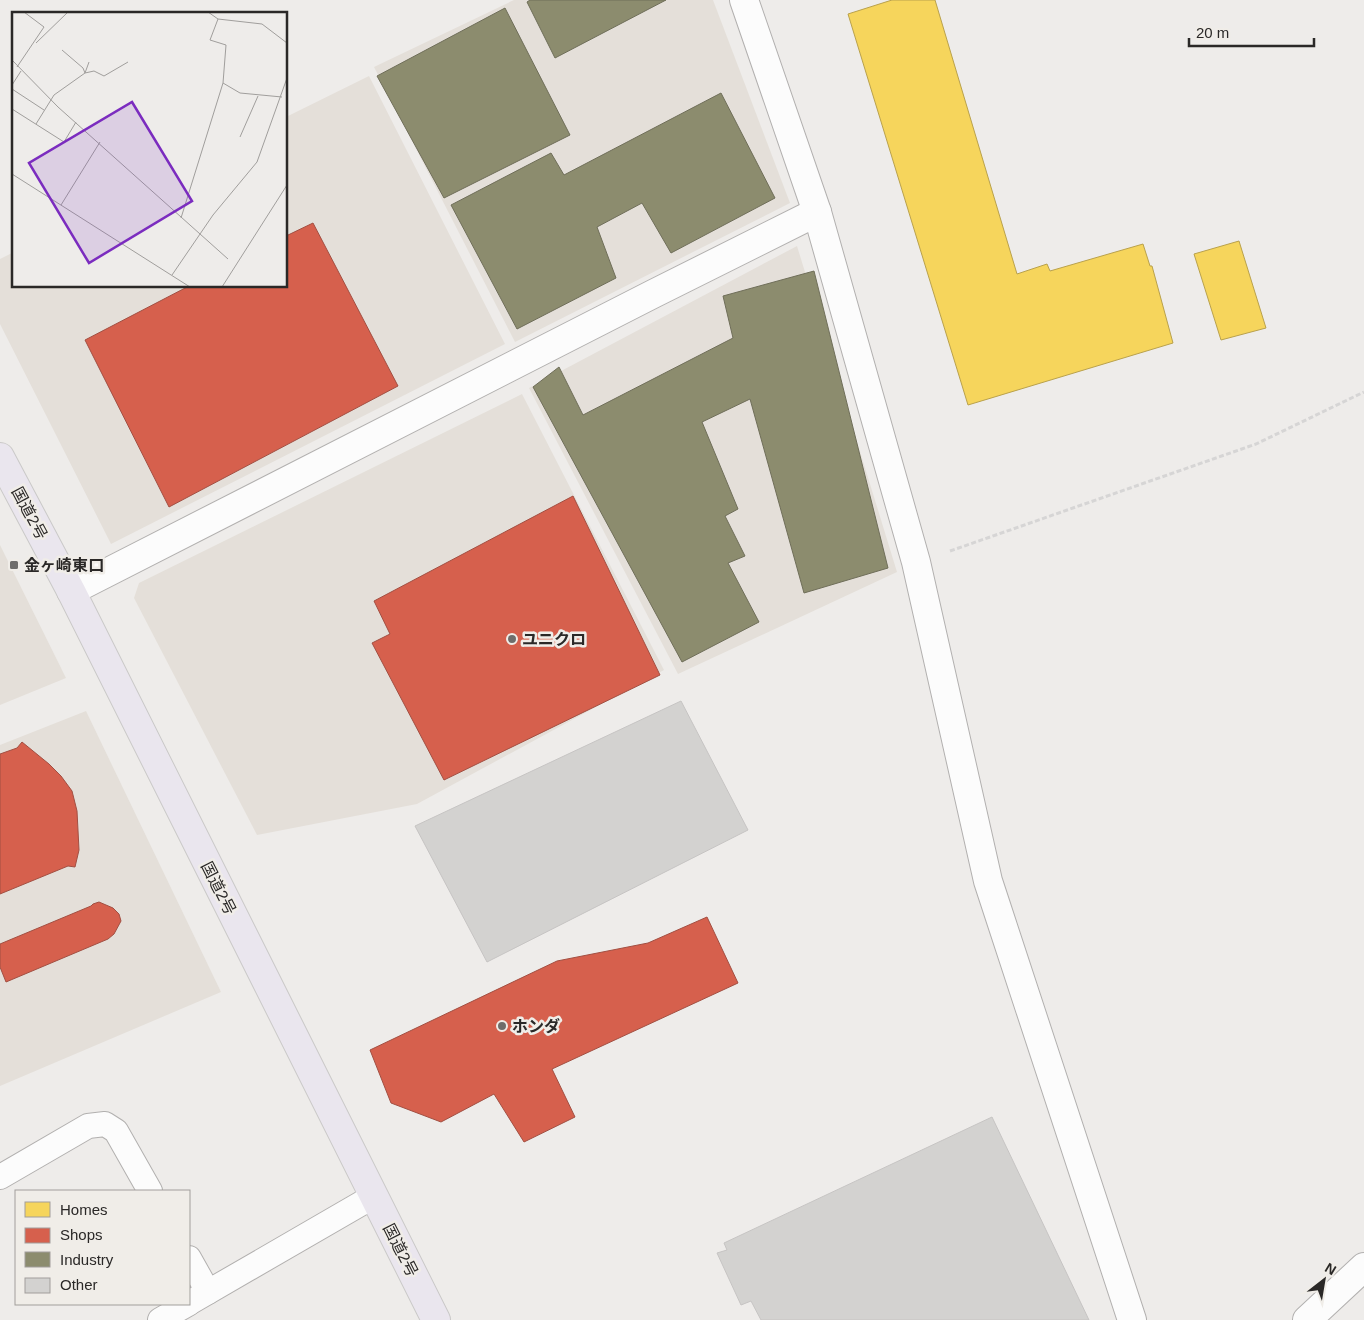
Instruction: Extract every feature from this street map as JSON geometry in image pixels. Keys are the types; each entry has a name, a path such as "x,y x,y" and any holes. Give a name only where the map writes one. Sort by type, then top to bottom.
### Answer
{"highway":[{"name":"国道2号","path":"0,457 71,591 436,1320"}],"street":[{"path":"744,0 817,212 916,562 988,880 1132,1320"},
{"path":"71,591 644,298 817,212"},
{"path":"1307,1320 1364,1267"}],"lane":[{"path":"0,1177 88,1126 105,1124 116,1131 149,1190"},
{"path":"190,1265 195,1300 374,1196"},
{"path":"160,1320 186,1305"}],"path":[{"path":"916,562 1256,444 1364,392"}],"shaded area":[{"path":"514,0 713,0 790,203 515,342 374,67"},
{"path":"369,76 505,344 111,544 0,324 0,259 12,253 12,288 288,288 288,116"},
{"path":"797,246 897,572 678,674 529,388"},
{"path":"522,394 664,670 417,804 257,835 134,598 139,583"},
{"path":"0,545 66,678 0,705"},
{"path":"86,711 221,992 0,1086 0,745"}],"building: Homes":[{"path":"892,0 935,0 1017,274 1047,264 1050,271 1143,244 1150,266 1152,266 1173,343 968,405 848,14"},
{"path":"1239,241 1266,328 1221,340 1194,254"}],"building: Shops":[{"path":"313,223 398,386 169,507 85,340 185,288 288,288 288,235"},
{"name":"ユニクロ","path":"573,496 660,675 444,780 372,643 390,634 374,601"},
{"path":"22,742 49,764 72,791 77,811 79,850 75,867 68,866 0,894 0,754 17,748"},
{"path":"99,902 113,908 119,914 121,921 114,934 108,939 6,982 0,967 0,944"},
{"path":"707,917 738,983 552,1069 575,1117 524,1142 494,1094 441,1122 391,1103 370,1050 557,961 648,943"}],"building: Industry":[{"path":"530,0 666,0 555,58 527,2"},
{"path":"505,8 570,135 444,198 377,76"},
{"path":"721,93 775,198 671,253 642,203 597,227 616,278 517,329 451,205 551,153 564,175"},
{"path":"814,271 888,568 804,593 750,399 702,422 738,509 725,516 745,556 728,563 759,622 682,662 533,387 559,367 583,415 733,338 723,296"}],"building: Other":[{"path":"681,701 748,830 487,962 415,826"},
{"path":"992,1117 1089,1320 761,1320 751,1301 741,1305 717,1253 727,1250 724,1243"}],"place":[{"name":"金ヶ崎東口","path":"14,565"},
{"name":"ユニクロ","path":"512,639"},
{"name":"ホンダ","path":"502,1026"}]}
